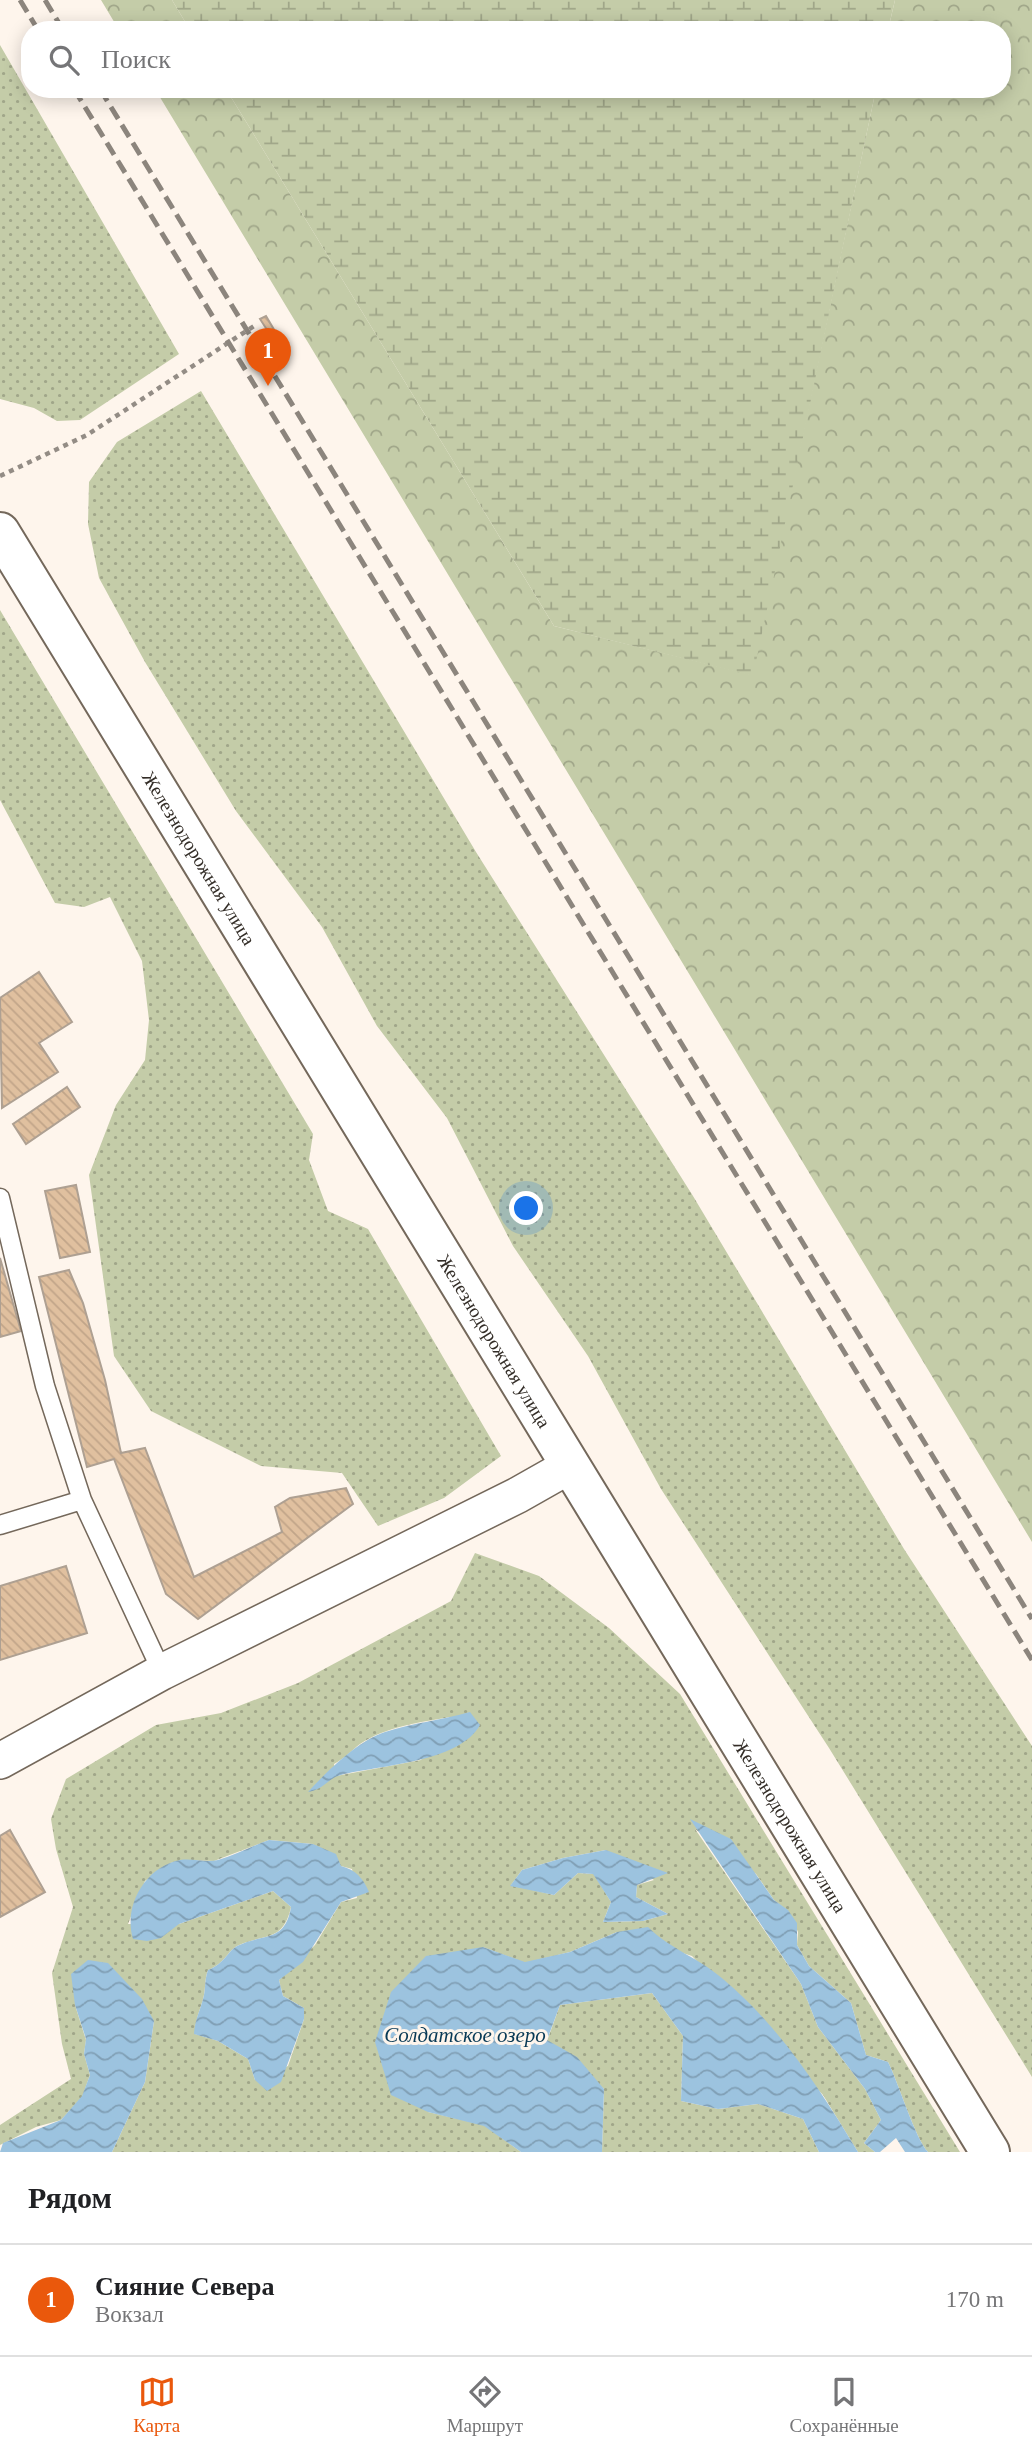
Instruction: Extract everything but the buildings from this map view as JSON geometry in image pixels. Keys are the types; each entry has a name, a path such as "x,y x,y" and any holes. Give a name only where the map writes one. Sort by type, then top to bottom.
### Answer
{"main road":[{"name":"Железнодорожная улица","path":"0,532 990,2152"}],"street":[{"path":"0,1761 162,1672 518,1495 571,1465"}],"lane":[{"path":"0,1198 45,1385 82,1500 162,1672"},
{"path":"0,1525 82,1500"}],"path":[{"path":"0,476 87,435 257,324"}],"green space":[{"path":"101,0 172,0 185,21 114,21"},
{"path":"172,0 895,0 890,21 185,21"},
{"path":"895,0 1032,0 1032,1542 160,98 231,98 554,626 752,675 874,98 1011,98 1011,21 890,21"},
{"path":"0,45 21,81 21,98 31,98 179,354 80,420 57,421 34,408 0,399"},
{"path":"231,98 874,98 753,676 554,626"},
{"path":"201,391 476,852 693,1196 904,1549 1032,1746 1032,2077 829,1748 661,1489 588,1356 513,1246 447,1118 377,1026 322,927 236,811 145,662 99,578 88,524 89,482 117,442"},
{"path":"0,610 313,1134 309,1160 328,1211 368,1229 501,1456 444,1498 378,1526 342,1473 261,1466 151,1411 114,1356 89,1175 116,1105 145,1060 149,1020 142,961 110,897 84,907 55,903 0,800"},
{"path":"475,1553 539,1576 609,1628 680,1694 960,2152 928,2152 918,2135 888,2062 866,2055 851,2003 809,1966 797,1945 798,1932 788,1911 774,1900 756,1874 695,1829 801,1984 818,2027 865,2089 881,2120 864,2143 875,2152 858,2152 823,2095 692,1956 617,1932 570,1952 525,1963 483,1947 428,2112 484,2125 521,2152 112,2152 145,2082 154,2021 75,2005 86,2040 84,2054 90,2075 82,2097 61,2120 36,2127 0,2145 0,2125 71,2079 62,2044 52,1973 73,1907 56,1849 51,1819 66,1779 156,1725 221,1713 298,1683 451,1601","holes":["450,1717 421,1760 336,1776 334,1764 370,1738 404,1726","269,1840 313,1844 341,1866 352,1869 357,1898 341,1902 315,1945 279,1980 283,1996 304,2008 304,2019 288,2066 255,2080 248,2059 218,2041 195,2034 197,2019 208,1970 237,1946 278,1932 291,1907 273,1891 179,1924 128,1924 145,1881 170,1863 182,1860 214,1861","606,1850 654,1880 637,1885 636,1897 668,1914 643,1921 603,1922 611,1902 594,1874 578,1873 554,1895 511,1885 522,1870 563,1858"]},
{"path":"652,1993 683,2036 681,2101 718,2109 758,2104 803,2119 819,2152 602,2152 604,2089 547,2041 560,2005"}],"water":[{"path":"470,1712 480,1725 470,1738 455,1747 416,1761 341,1775 308,1792 344,1758 375,1736 406,1726"},
{"path":"690,1819 731,1839 774,1900 788,1910 797,1923 797,1945 809,1966 851,2003 866,2055 888,2062 918,2135 928,2152 905,2152 896,2138 880,2152 875,2152 864,2143 881,2120 865,2089 818,2027 801,1984"},
{"path":"269,1840 313,1844 336,1854 341,1866 358,1875 369,1892 341,1902 303,1962 279,1980 283,1996 304,2008 304,2019 281,2082 267,2091 255,2080 248,2059 218,2041 194,2034 208,1970 237,1946 278,1932 284,1926 291,1907 273,1891 179,1924 161,1938 147,1941 133,1939 131,1914 134,1901 147,1879 168,1864 180,1860 218,1860"},
{"path":"606,1850 668,1873 637,1885 636,1897 668,1914 643,1921 603,1922 611,1902 593,1874 578,1873 554,1895 510,1886 522,1870 563,1858"},
{"name":"Солдатское озеро","path":"648,1927 714,1972 763,2017 814,2082 858,2152 819,2152 803,2119 758,2104 718,2109 681,2101 683,2036 652,1993 560,2005 547,2040 577,2057 604,2089 602,2152 521,2152 484,2126 428,2112 391,2095 375,2042 391,1992 426,1956 483,1947 525,1962 570,1952 617,1932"},
{"path":"88,1960 108,1963 142,1999 154,2021 145,2082 112,2152 0,2152 3,2143 61,2120 82,2096 90,2075 84,2054 86,2039 75,2005 71,1974"}],"railway":[{"path":"20,0 33,21"},
{"path":"45,0 58,21"},
{"path":"79,98 1032,1660"},
{"path":"105,98 1032,1619"}],"place":[{"name":"Сияние Севера","path":"268,386"}]}
